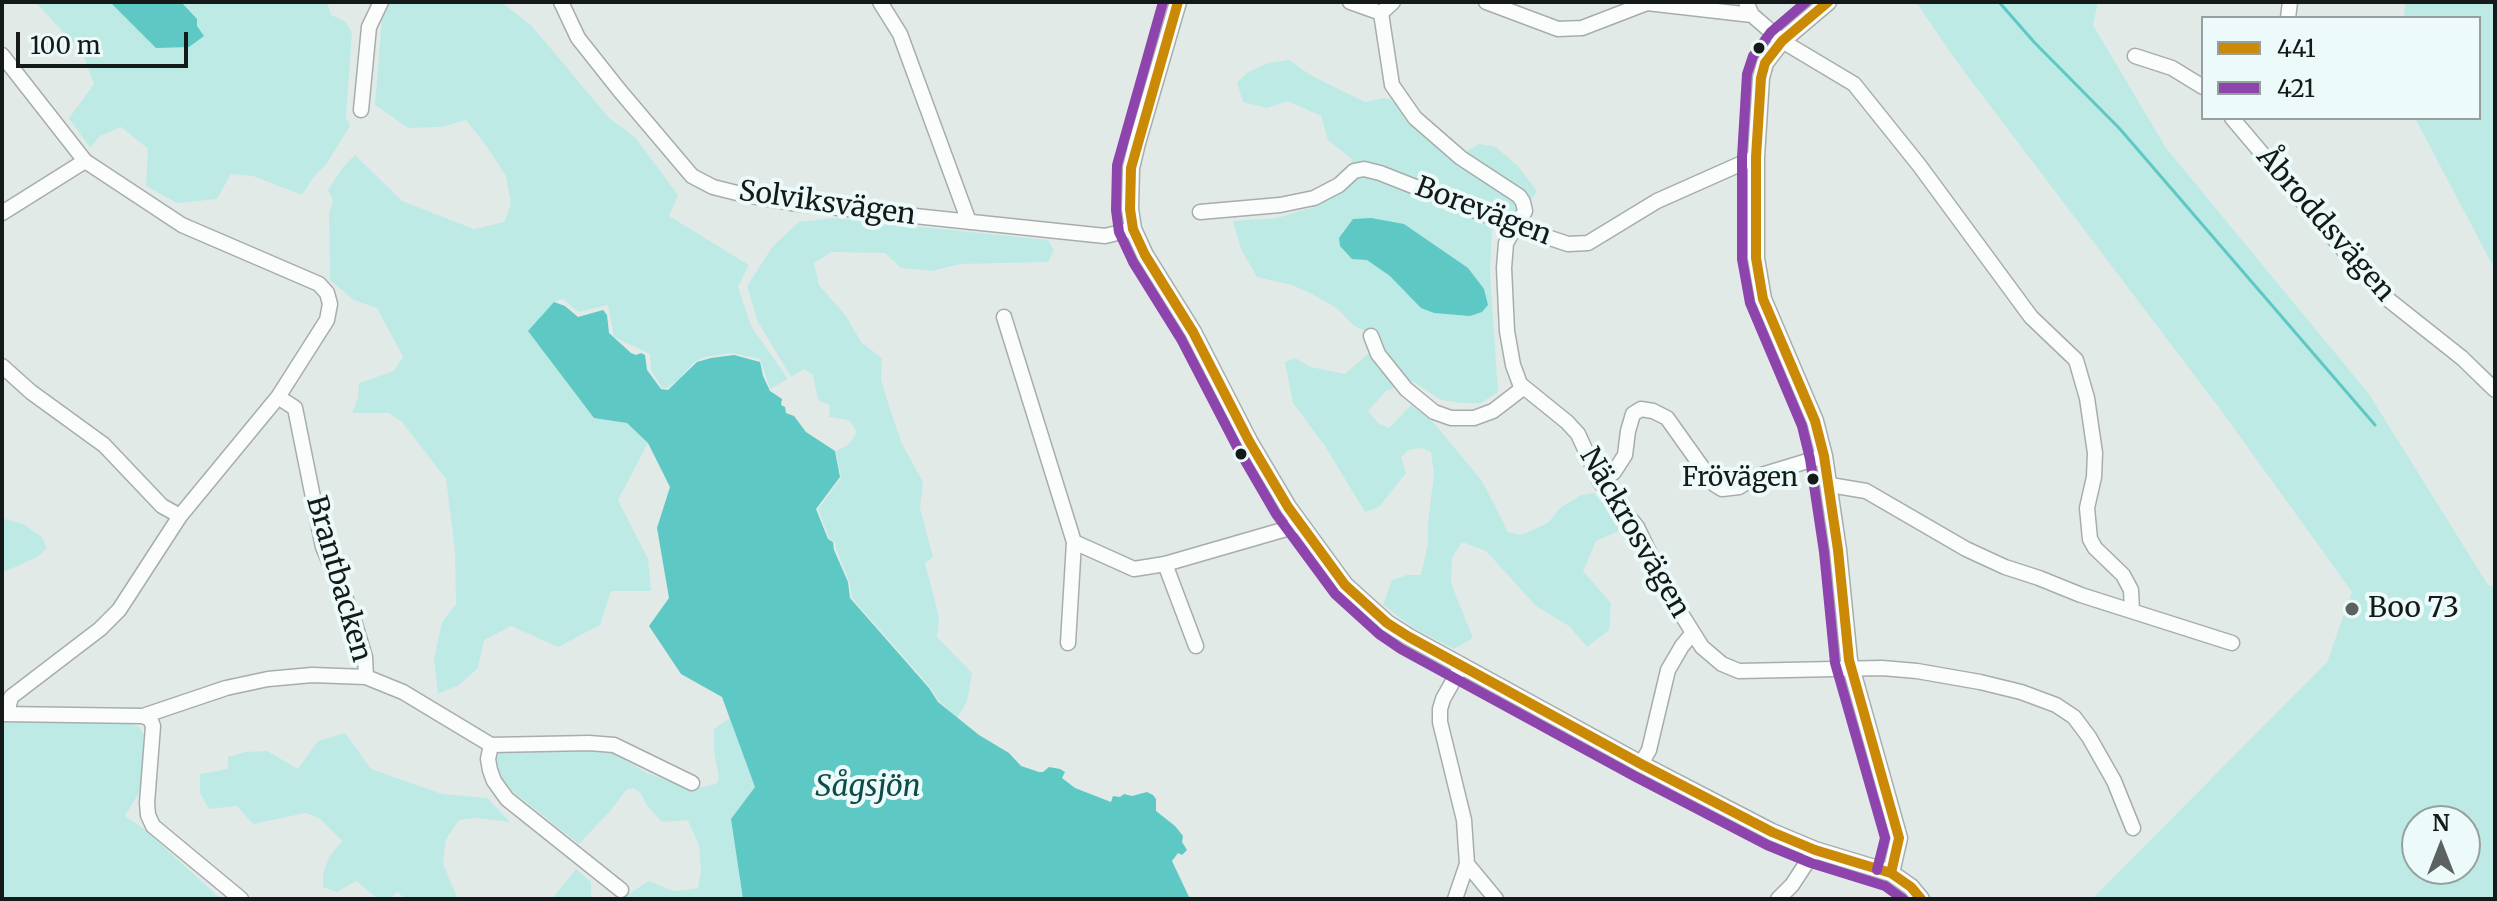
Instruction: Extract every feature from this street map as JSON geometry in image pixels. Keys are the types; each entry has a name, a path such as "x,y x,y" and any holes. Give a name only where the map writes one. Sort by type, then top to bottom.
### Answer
{"street":[{"path":"361,110 369,27 381,2"},
{"name":"Solviksvägen","path":"561,2 578,38 620,91 692,176 713,187 745,195 1105,236 1133,229"},
{"path":"880,2 900,34 969,222"},
{"path":"1178,2 1131,168 1133,229 1145,255 1193,332 1249,441 1300,525 1345,585 1409,637 1641,764 1772,832 1815,850 1891,873 1911,887 1921,899"},
{"path":"1350,2 1381,13"},
{"path":"1381,13 1393,2"},
{"path":"1486,2 1558,29 1582,28 1647,3 1749,8 1782,41 1854,84 1919,165 2031,317 2076,360 2087,398 2095,453 2094,477 2087,508 2088,530 2095,548 2123,575 2134,600 2132,611"},
{"path":"1828,2 1782,41 1765,63 1761,78 1756,157 1756,248 1763,299 1815,421 1824,456 1851,669 1899,838 1891,873"},
{"path":"1371,336 1378,354 1406,389 1434,412 1451,418 1474,418 1493,411 1523,388 1513,365 1503,296 1506,243 1525,211 1519,196 1461,158 1415,118 1392,85 1381,13"},
{"path":"2,55 85,161 193,231 319,284 327,293 330,304 327,320 278,397 180,516 132,593 100,629 11,697 5,714 143,716 226,688 268,679 312,675 366,677 403,692 491,745 614,745 692,783"},
{"path":"2135,56 2172,68 2201,86"},
{"name":"Åbroddsvägen","path":"2234,120 2380,293 2462,358 2495,390"},
{"name":"Borevägen","path":"1200,212 1265,207 1314,198 1339,185 1354,171 1364,169 1568,244 1588,243 1657,201 1756,157"},
{"path":"2,213 85,161"},
{"path":"1004,317 1074,542 1068,643"},
{"path":"2,366 31,392 104,445 162,506 180,516"},
{"name":"Näckrosvägen","path":"1523,388 1578,434 1600,482 1637,527 1692,634 1722,664 1739,671 1917,671 2021,692 2056,705 2074,717 2089,737 2114,781 2133,828"},
{"name":"Brantbacken","path":"278,397 295,408 323,547 351,611 365,657 366,677"},
{"path":"1600,482 1614,472 1625,455 1633,414 1641,409 1667,418 1714,484 1722,489 1732,489 1755,477 1824,456"},
{"path":"1830,485 1866,491 1993,562 2081,595 2232,643"},
{"path":"1074,542 1134,569 1165,564 1300,525"},
{"path":"1165,564 1196,646"},
{"path":"1641,764 1649,750 1668,670 1692,634"},
{"path":"1455,899 1467,864 1464,820 1440,722 1440,709 1462,665"},
{"path":"143,716 150,719 153,726 147,803 153,826 241,899"},
{"path":"491,745 488,759 490,770 507,799 621,890"},
{"path":"1778,899 1792,885 1815,850"},
{"path":"1467,864 1496,899"}],"shaded area":[{"path":"35,2 327,2 331,15 345,21 352,33 346,117 350,126 302,195 253,176 231,174 217,199 177,203 146,186 148,149 121,127 100,136 90,148 69,118 94,84 82,52"},
{"path":"386,2 501,2 531,25 609,118 634,136 678,195 669,216 749,265 738,287 751,326 788,379 770,389 760,359 732,353 694,362 679,379 662,388 651,370 650,354 614,337 608,305 578,312 563,299 554,302 594,418 627,423 648,443 618,500 648,559 651,591 611,591 600,625 558,647 511,626 484,640 478,668 459,685 438,694 434,659 442,622 456,604 455,551 446,479 402,422 389,413 352,413 358,398 359,383 394,371 403,357 377,308 354,300 330,280 329,213 333,201 328,190 355,155 402,201 474,229 504,222 511,204 506,176 466,120 442,127 408,128 375,105 383,5"},
{"path":"1916,2 2098,2 2093,25 2166,148 2369,394 2488,585 2495,586 2495,899 2092,899 2327,662 2352,592 2223,413 1957,62"},
{"path":"2405,2 2495,2 2495,270 2416,120 2481,120 2481,16 2404,16"},
{"path":"1289,60 1312,76 1365,102 1384,98 1394,100 1454,158 1479,144 1496,147 1517,165 1537,191 1527,205 1508,215 1492,229 1490,273 1498,392 1481,403 1463,403 1441,400 1412,381 1386,391 1368,411 1379,424 1389,428 1411,405 1433,422 1482,481 1508,532 1521,535 1548,523 1560,508 1581,495 1594,493 1624,529 1596,541 1583,571 1611,603 1609,630 1587,647 1569,626 1536,606 1486,551 1462,542 1452,558 1451,583 1473,638 1454,649 1415,629 1383,605 1392,580 1421,575 1428,543 1434,474 1431,452 1422,448 1408,450 1401,457 1406,473 1379,507 1365,512 1325,446 1293,403 1285,362 1295,358 1311,367 1345,374 1370,352 1372,335 1353,325 1338,309 1312,294 1292,285 1257,277 1241,249 1233,221 1277,218 1316,206 1343,189 1352,159 1328,140 1321,116 1288,101 1267,108 1243,102 1237,83 1248,72 1268,63"},
{"path":"834,218 1048,240 1054,250 1048,262 960,264 932,271 901,268 885,253 832,252 814,263 819,285 846,316 861,342 882,358 881,380 890,409 902,444 923,482 920,508 933,557 925,563 939,617 937,637 972,673 967,702 957,718 852,598 850,583 835,542 829,538 818,509 841,478 836,451 848,445 856,430 849,420 829,417 830,405 818,400 813,375 804,369 791,377 758,322 747,286 773,246 799,222"},
{"path":"5,519 23,524 42,537 47,548 37,557 2,573 2,521"},
{"path":"730,718 755,787 731,819 743,899 621,899 649,881 674,891 698,888 701,870 699,846 688,820 662,822 648,807 640,792 633,788 626,790 579,844 507,787 493,756 498,751 608,750 647,773 692,789 716,784 719,779 714,729"},
{"path":"2,719 131,723 139,727 144,735 140,791 125,816 143,828 221,899 2,899"},
{"path":"345,733 371,769 442,794 487,798 510,822 476,818 459,820 446,839 443,864 458,899 406,899 397,892 390,899 378,899 356,881 337,892 323,887 323,874 329,857 342,841 319,818 306,813 253,824 237,806 209,809 200,793 200,774 228,769 228,757 267,751 298,769 318,741"},
{"path":"576,869 591,882 591,899 552,899"}],"water":[{"path":"110,2 181,2 197,19 197,26 204,36 189,47 156,48"},
{"path":"1371,218 1404,224 1468,268 1484,289 1488,305 1482,312 1470,316 1434,313 1421,308 1390,276 1367,260 1352,259 1340,246 1339,238 1353,219"},
{"name":"Sågsjön","path":"554,302 565,306 578,317 603,310 607,315 609,333 631,353 645,355 647,370 661,389 668,390 697,362 711,358 734,355 760,362 770,391 782,399 781,405 786,413 794,416 806,432 835,451 840,477 816,509 828,539 833,542 848,582 850,598 938,702 979,735 1009,753 1021,766 1039,772 1049,767 1060,769 1065,772 1062,778 1075,788 1111,802 1113,796 1124,794 1132,796 1147,792 1153,795 1156,811 1183,836 1182,842 1187,850 1182,855 1178,853 1172,861 1190,899 743,899 731,819 755,787 722,697 681,674 649,626 669,598 657,528 670,487 648,443 627,423 594,418 528,331"}],"waterway":[{"path":"1999,2 2120,129 2375,425"}],"transit line":[{"name":"421","path":"1163,2 1117,165 1119,232 1276,514 1335,594 1379,634 1401,649 1634,776 1767,845 1811,863 1885,886 1903,899"},
{"name":"441","path":"1178,2 1131,168 1133,229 1288,507 1345,585 1387,623 1409,637 1641,764 1772,832 1815,850 1891,873 1911,887 1921,899"},
{"name":"421","path":"1806,2 1771,32 1753,56 1747,74 1742,157 1742,259 1750,303 1802,426 1810,459 1824,552 1835,663 1885,838 1877,870"},
{"name":"441","path":"1828,2 1782,41 1765,63 1761,78 1756,157 1756,258 1763,299 1815,421 1824,456 1838,550 1849,660 1899,838 1891,873"}],"place":[{"name":"Frövägen","path":"1813,479"},
{"name":"Boo 73","path":"2352,609"}]}
